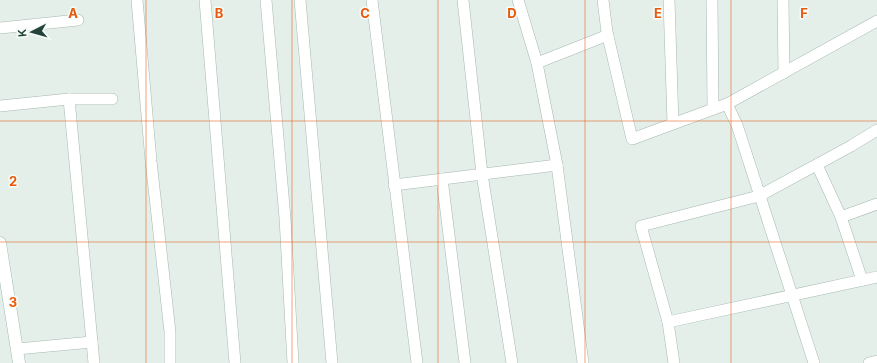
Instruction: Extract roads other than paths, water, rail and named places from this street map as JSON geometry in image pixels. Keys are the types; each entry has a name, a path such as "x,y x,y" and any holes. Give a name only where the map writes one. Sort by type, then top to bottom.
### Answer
{"main road":[{"path":"0,243 20,363"}],"street":[{"path":"137,0 151,161 170,332 170,363"},
{"path":"205,0 235,363"},
{"path":"266,0 286,218 293,363"},
{"path":"300,0 332,363"},
{"path":"372,0 417,363"},
{"path":"463,0 482,174 512,363"},
{"path":"518,0 537,63 556,165 583,363"},
{"path":"603,0 608,35 632,139 727,104 877,21"},
{"path":"669,0 673,124"},
{"path":"712,0 713,109"},
{"path":"783,0 784,73"},
{"path":"0,28 78,20"},
{"path":"537,63 608,35"},
{"path":"69,99 94,363"},
{"path":"0,106 69,99 112,99"},
{"path":"727,104 737,125 814,363"},
{"path":"674,363 668,322 641,226 759,196 817,165 877,130"},
{"path":"394,185 556,165"},
{"path":"817,165 841,217 862,280"},
{"path":"442,179 464,363"},
{"path":"841,217 877,204"},
{"path":"668,322 877,277"},
{"path":"17,349 92,342"},
{"path":"869,363 877,361"}]}
